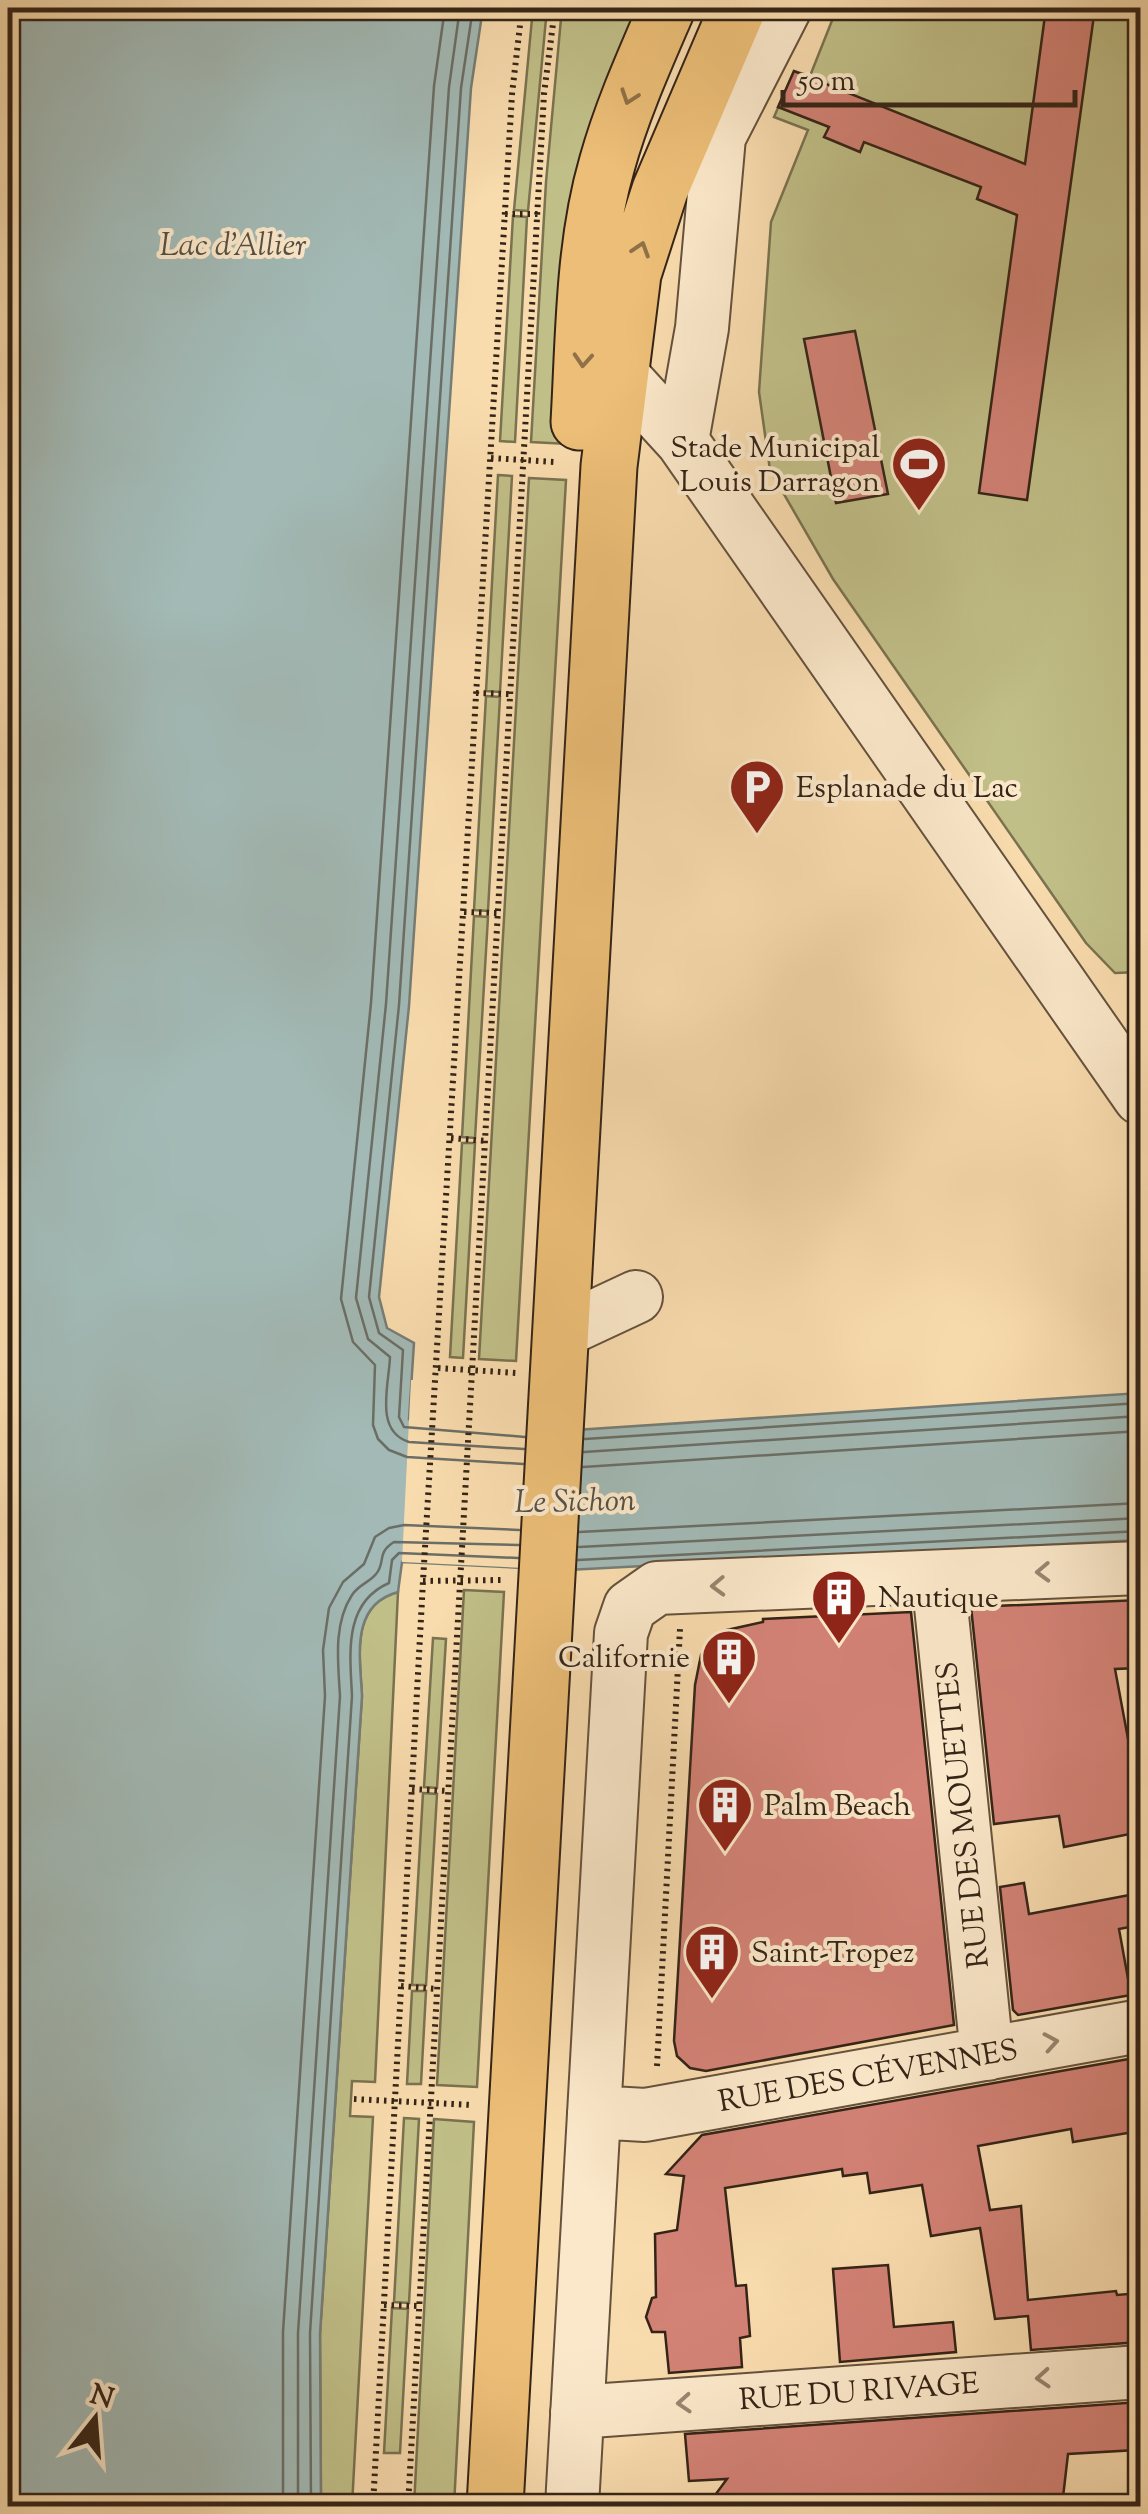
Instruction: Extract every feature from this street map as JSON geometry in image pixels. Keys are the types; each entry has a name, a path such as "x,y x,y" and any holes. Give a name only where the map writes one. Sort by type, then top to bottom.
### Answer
{"main road":[{"path":"549,1360 589,262 606,167 634,84 667,8"},
{"path":"495,2506 535,1598 618,379 633,274 660,190 738,8"},
{"path":"462,2506 485,2106 535,1598"}],"street":[{"path":"682,441 702,328 719,137 786,8"},
{"path":"618,379 629,383 682,441 1140,1098"},
{"path":"549,1360 636,1297"},
{"path":"572,2506 621,1633 630,1606 657,1588 1140,1568"},
{"name":"RUE DES MOUETTES","path":"938,1577 986,2054"},
{"path":"535,1598 572,1637 621,1633"},
{"name":"RUE DES CÉVENNES","path":"594,2112 646,2114 1140,2026"},
{"name":"RUE DU RIVAGE","path":"577,2412 1140,2372"}],"path":[{"path":"373,2506 423,1581 512,94 522,8"},
{"path":"408,2506 544,94 555,8"},
{"path":"505,214 538,214"},
{"path":"476,693 511,694"},
{"path":"464,912 498,914"},
{"path":"450,1138 486,1140"},
{"path":"438,1369 473,1371 549,1360"},
{"path":"423,1581 460,1581 535,1598"},
{"path":"656,2079 681,1624"},
{"path":"412,1789 447,1791"},
{"path":"401,1986 437,1989"},
{"path":"354,2098 485,2106"},
{"path":"384,2305 419,2306"}],"shaded area":[{"path":"533,8 547,8 528,211 514,210"},
{"path":"562,8 638,8 568,444 531,442 546,182"},
{"name":"Stade Municipal Louis Darragon","path":"837,8 1140,8 1140,972 1115,973 1086,943 833,579 770,470 759,392 771,222 808,130 774,117 794,71 810,76"},
{"path":"513,216 527,217 515,442 500,441"},
{"path":"498,475 512,476 500,692 486,691"},
{"path":"529,478 566,480 516,1361 479,1359"},
{"path":"486,696 500,697 488,911 474,910"},
{"path":"474,916 488,917 475,1138 462,1137"},
{"path":"462,1143 475,1143 463,1358 450,1357"},
{"path":"464,1590 504,1592 477,2087 437,2085"},
{"path":"398,1592 375,2082 352,2081 350,2116 373,2117 352,2506 321,2506 320,2334 362,1696 361,1634 372,1608"},
{"path":"433,1638 446,1639 437,1788 424,1787"},
{"path":"423,1793 437,1794 426,1985 412,1985"},
{"path":"412,1991 426,1991 421,2084 407,2084"},
{"path":"404,2118 419,2119 409,2303 394,2302"},
{"path":"434,2119 474,2122 454,2506 414,2506"},
{"path":"392,2308 408,2309 400,2453 384,2453"}],"water":[{"name":"Lac d'Allier","path":"8,8 483,8 471,88 409,1006 379,1297 387,1328 414,1343 409,1419 575,1430 1140,1393 1140,1540 567,1570 402,1562 398,1592 372,1608 361,1634 362,1696 320,2334 321,2506 8,2506"}],"pier":[{"path":"411,1380 416,1380 415,1415 575,1425 566,1570 402,1562"}],"building":[{"path":"1046,8 1095,8 1027,500 979,493 1017,215 977,199 981,187 864,142 860,152 824,137 829,127 778,107 794,71 1025,164"},
{"path":"855,331 888,494 836,503 804,339"},
{"path":"1140,1600 1140,1668 1115,1669 1140,1803 1140,1832 1064,1847 1059,1816 994,1824 971,1607"},
{"path":"911,1612 954,2025 706,2071 690,2068 677,2056 674,2041 695,1685 701,1655 712,1640 727,1630 763,1619"},
{"path":"1024,1883 1029,1914 1140,1893 1140,1925 1119,1929 1131,1995 1018,2015 1013,2010 1000,1887"},
{"path":"1140,2057 1140,2131 1073,2142 1071,2129 978,2146 990,2210 1021,2206 1028,2300 1116,2291 1117,2295 1140,2293 1140,2342 1031,2350 1028,2316 995,2319 980,2228 931,2236 922,2185 870,2193 867,2173 843,2176 842,2169 725,2188 736,2286 746,2285 750,2336 740,2338 742,2367 669,2373 665,2332 652,2332 646,2317 652,2298 656,2297 655,2234 677,2230 684,2176 666,2174 702,2135"},
{"path":"888,2265 894,2327 953,2322 956,2352 840,2362 833,2269"},
{"path":"1140,2402 1136,2450 1068,2454 1062,2506 954,2497 953,2506 707,2506 727,2479 689,2481 685,2434"}],"place":[{"name":"Stade Municipal Louis Darragon","path":"919,513"},
{"name":"Esplanade du Lac","path":"757,836"},
{"name":"Nautique","path":"839,1646"},
{"name":"Californie","path":"729,1706"},
{"name":"Palm Beach","path":"725,1854"},
{"name":"Saint-Tropez","path":"712,2001"}],"water label":[{"name":"Le Sichon","path":"575,1500"}]}
